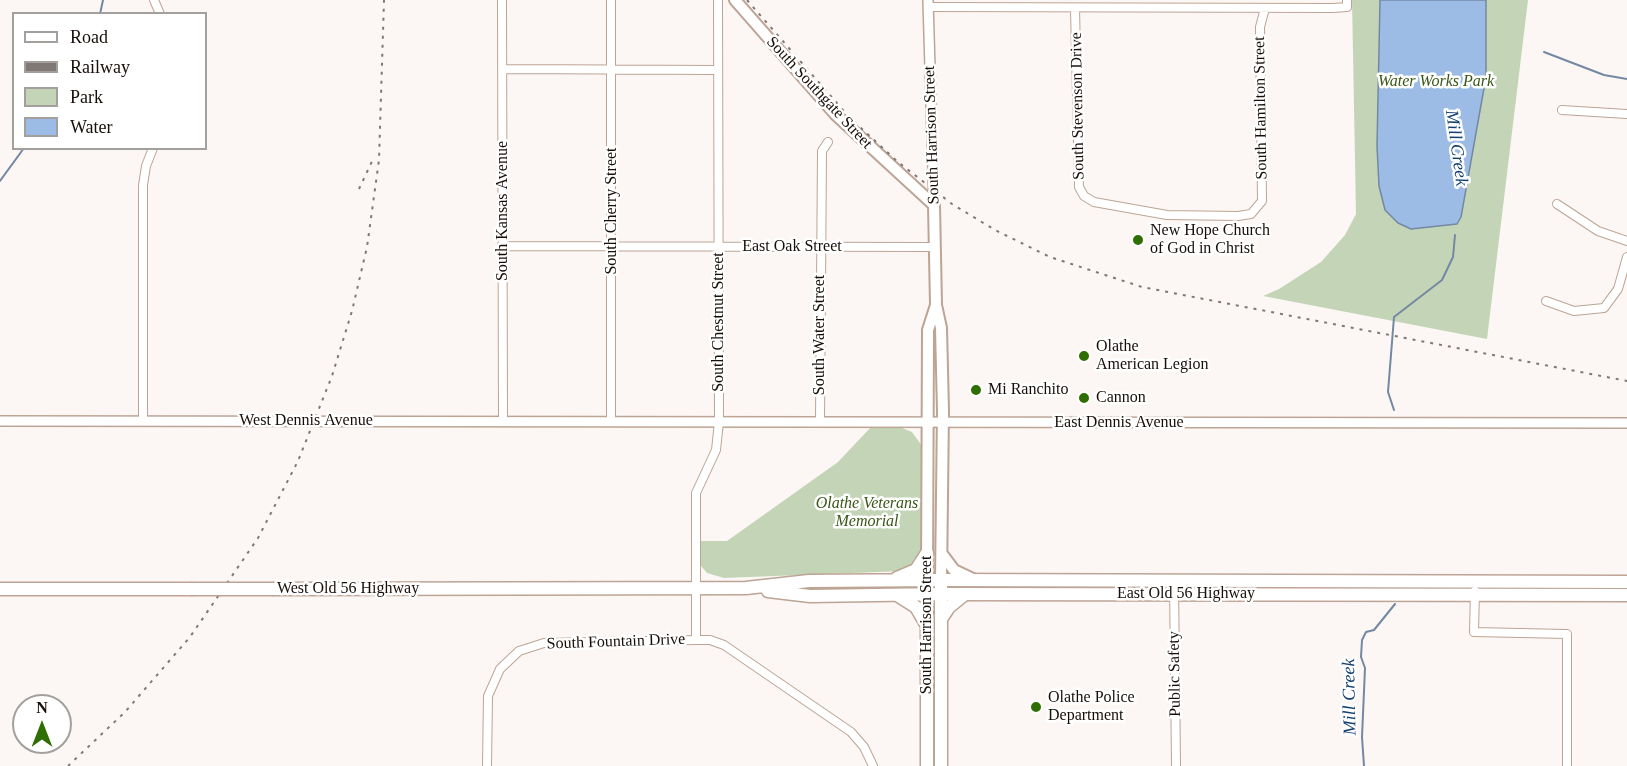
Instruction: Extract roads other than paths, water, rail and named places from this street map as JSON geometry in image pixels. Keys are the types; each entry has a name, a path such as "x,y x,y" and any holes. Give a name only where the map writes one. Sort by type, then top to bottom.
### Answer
{"main road":[{"name":"South Southgate Street","path":"735,0 835,114 934,205"},
{"name":"South Harrison Street","path":"934,205 936,305 940,327 943,423 941,766"},
{"name":"South Harrison Street","path":"927,766 928,330 936,305"},
{"path":"890,580 916,570 927,553"},
{"path":"942,553 954,570 976,580"},
{"name":"East Old 56 Highway","path":"695,588 746,588 809,581 1174,581 1627,595"},
{"name":"East Old 56 Highway","path":"746,588 810,596 1174,594 1475,589 1627,582"},
{"name":"West Old 56 Highway","path":"0,589 695,588"},
{"path":"941,619 949,607 965,594"},
{"path":"896,595 916,607 927,625"}],"street":[{"name":"South Kansas Avenue","path":"502,0 503,421"},
{"name":"South Cherry Street","path":"611,0 611,421"},
{"name":"South Chestnut Street","path":"696,640 696,493 716,450 719,422 718,0"},
{"path":"928,4 1075,8 1151,4 1251,4 1265,8 1347,3"},
{"name":"South Harrison Street","path":"928,4 934,205"},
{"name":"South Stevenson Drive","path":"1075,8 1079,187 1089,199"},
{"name":"South Hamilton Street","path":"1089,199 1167,215 1238,216 1251,214 1260,207 1262,201 1260,27 1265,8"},
{"path":"503,69 718,70"},
{"path":"1562,110 1627,114"},
{"name":"South Water Street","path":"820,422 822,151 828,142"},
{"path":"143,421 143,185 146,166 152,150"},
{"path":"1557,204 1598,231 1627,241"},
{"name":"East Oak Street","path":"503,246 935,247"},
{"path":"1546,301 1574,311 1604,308 1618,289 1627,257"},
{"name":"West Dennis Avenue","path":"0,421 611,421"},
{"name":"East Dennis Avenue","path":"611,421 1627,423"},
{"name":"Public Safety","path":"1174,581 1176,766"},
{"path":"1475,589 1476,633 1567,634 1567,766"},
{"name":"South Fountain Drive","path":"487,766 488,696 500,669 519,651 544,643 710,640 724,645 851,732 864,747 873,766"}],"water":[{"path":"1380,0 1486,0 1486,77 1461,217 1457,224 1411,229 1398,223 1385,210 1379,186 1377,146"}],"waterway":[{"path":"100,12 103,0"},
{"path":"1544,52 1604,75 1627,79"},
{"path":"0,181 23,150"},
{"name":"Mill Creek","path":"1394,410 1388,392 1394,317 1442,280 1453,257 1455,235"},
{"name":"Mill Creek","path":"1364,766 1362,737 1365,668 1361,657 1362,640 1366,632 1374,630 1395,604"}],"railway":[{"path":"68,766 125,712 190,637 258,538 298,461 332,376 352,311 367,247 379,160 384,0"},
{"path":"747,0 849,117 898,162 952,204 995,230 1050,257 1142,287 1627,381"},
{"path":"359,189 374,157"}],"place":[{"name":"New Hope Church of God in Christ","path":"1138,240"},
{"name":"Olathe American Legion","path":"1084,356"},
{"name":"Mi Ranchito","path":"976,390"},
{"name":"Cannon","path":"1084,398"},
{"name":"Olathe Police Department","path":"1036,707"}],"park label":[{"name":"Water Works Park","path":"1436,82"},
{"name":"Olathe Veterans Memorial","path":"867,513"}]}
